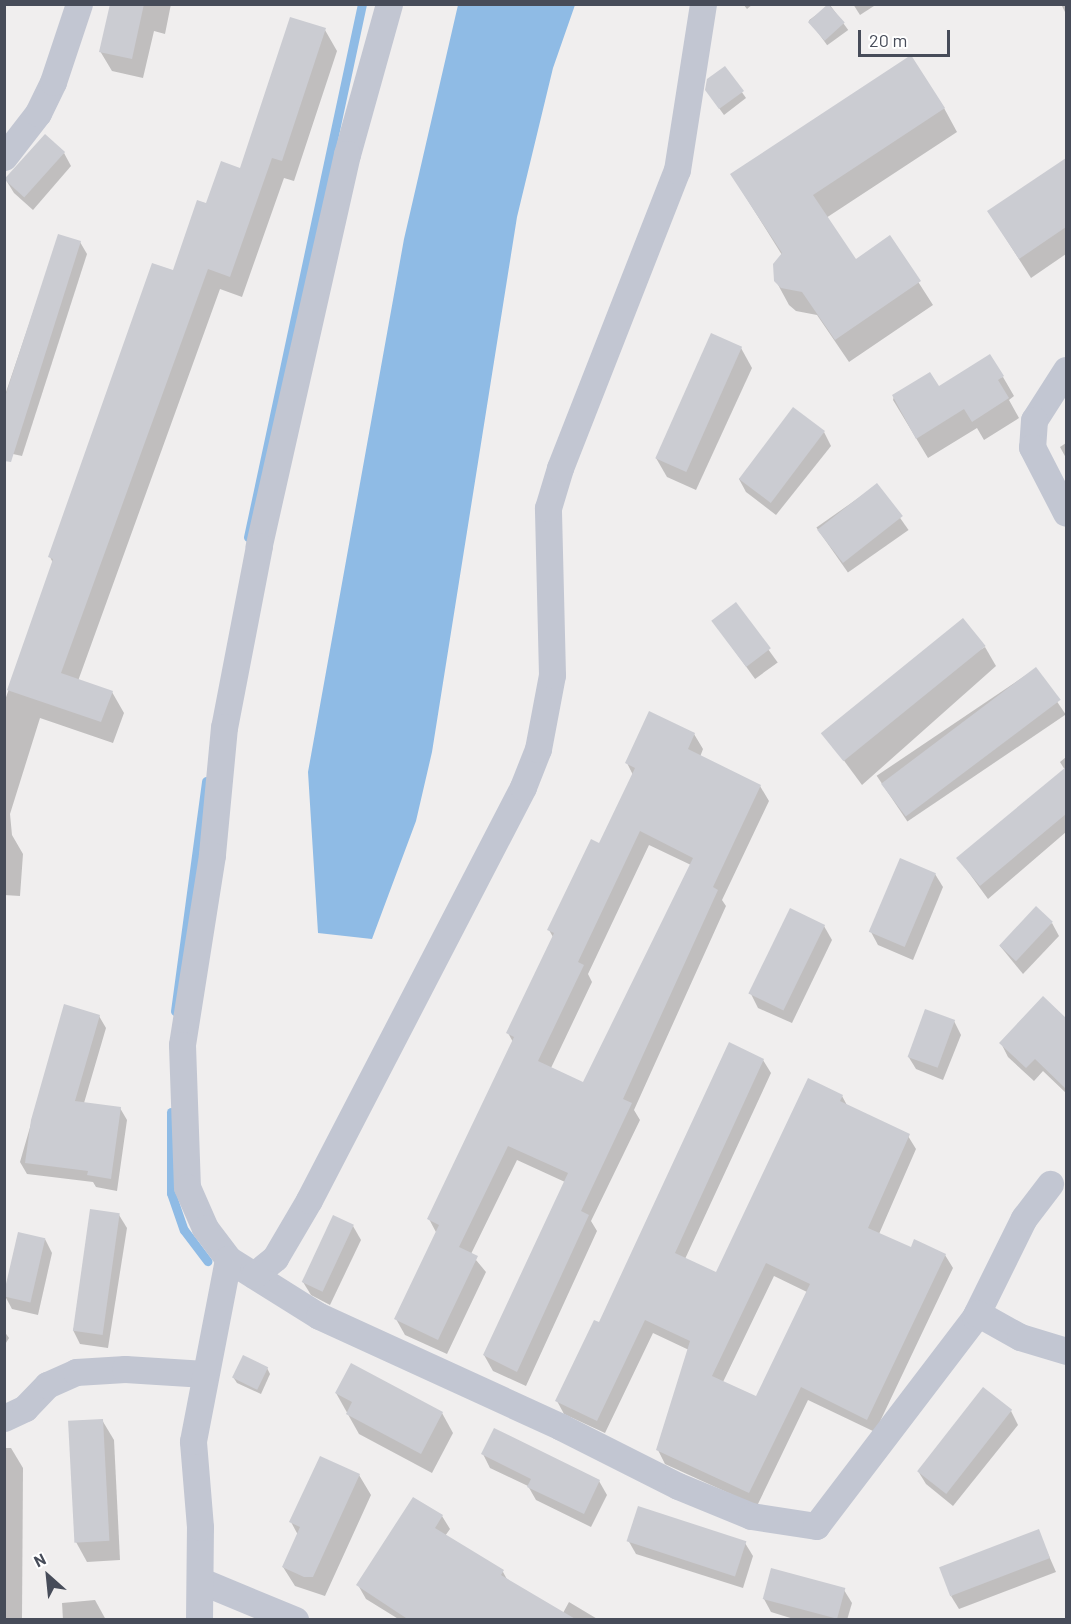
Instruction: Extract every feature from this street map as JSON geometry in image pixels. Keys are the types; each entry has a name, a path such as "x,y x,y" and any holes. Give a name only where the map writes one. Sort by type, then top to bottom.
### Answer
{"street":[{"path":"4,157 44,103 79,4"},
{"path":"389,4 346,154 259,546 224,727 212,855 182,1045 188,1187 205,1228 228,1260 319,1316 561,1427 678,1486 751,1516 816,1526 977,1313 1024,1218 1050,1184"},
{"path":"254,1275 275,1258 309,1200 517,798 538,749 552,675 548,508 560,468 677,170 703,4"},
{"path":"1066,370 1034,420 1032,447 1066,513"},
{"path":"200,1620 201,1581 193,1441 228,1260"},
{"path":"977,1313 1020,1337 1066,1351"},
{"path":"4,1418 25,1408 47,1385 76,1372 124,1369 206,1374"},
{"path":"201,1581 295,1620"}],"water":[{"path":"458,5 575,5 553,68 517,217 432,752 416,821 372,939 318,933 308,772 404,239"}],"building":[{"path":"110,4 144,4 132,59 99,52"},
{"path":"828,4 845,23 825,41 808,22"},
{"path":"290,17 326,28 282,161 272,158 230,277 208,269 61,673 113,691 101,722 7,690 53,559 48,557 152,263 173,270 197,200 206,203 221,161 240,168"},
{"path":"911,55 945,108 813,195 856,259 890,235 921,281 835,340 802,292 781,288 774,281 773,264 782,253 730,174"},
{"path":"725,66 744,91 719,109 705,90 707,79"},
{"path":"45,134 65,152 24,197 4,179"},
{"path":"1066,158 1066,227 1019,259 987,211"},
{"path":"58,234 81,241 11,462 4,461 4,400"},
{"path":"711,333 742,347 686,472 655,458"},
{"path":"990,354 1004,376 998,380 1009,398 972,422 964,409 916,439 892,395 930,372 939,386"},
{"path":"793,407 825,431 771,503 739,479"},
{"path":"877,483 903,516 843,563 817,530"},
{"path":"736,602 771,648 746,667 711,621"},
{"path":"963,618 986,646 843,761 821,733"},
{"path":"1036,667 1061,700 906,816 881,784"},
{"path":"649,711 695,733 688,749 761,785 713,887 718,890 623,1099 632,1103 581,1211 589,1215 517,1372 483,1355 568,1173 508,1146 459,1247 478,1256 438,1340 394,1319 439,1225 427,1219 514,1037 506,1033 554,933 547,930 591,839 599,843 635,768 625,763","holes":["640,831 693,858 583,1082 538,1061 584,965 578,962"]},
{"path":"1066,767 1066,814 980,886 956,858"},
{"path":"900,858 936,873 905,947 869,932"},
{"path":"1036,906 1053,922 1016,961 999,945"},
{"path":"790,908 825,925 783,1010 748,993"},
{"path":"1043,996 1066,1018 1066,1089 1035,1059 1026,1068 999,1043"},
{"path":"64,1004 100,1015 75,1101 121,1107 111,1179 87,1175 88,1171 25,1163 31,1120"},
{"path":"925,1009 955,1020 938,1068 908,1057"},
{"path":"729,1042 764,1059 675,1253 716,1272 808,1078 843,1095 840,1101 910,1134 868,1228 911,1247 914,1239 946,1254 867,1420 801,1387 749,1493 656,1450 690,1341 645,1320 597,1421 555,1401 594,1320 599,1322","holes":["766,1263 810,1284 756,1396 712,1376"]},
{"path":"90,1209 120,1213 103,1335 73,1331"},
{"path":"333,1215 354,1225 323,1292 302,1282"},
{"path":"18,1232 45,1238 30,1303 4,1297"},
{"path":"243,1355 268,1367 257,1390 232,1377"},
{"path":"351,1363 443,1412 421,1454 346,1414 352,1402 335,1393"},
{"path":"983,1387 1012,1410 946,1494 917,1471"},
{"path":"103,1419 109,1541 74,1543 68,1421"},
{"path":"494,1428 600,1480 584,1514 527,1487 531,1479 481,1454"},
{"path":"320,1456 360,1474 313,1577 304,1577 282,1567 300,1527 289,1522"},
{"path":"413,1497 443,1515 435,1528 504,1570 501,1575 577,1620 409,1620 356,1585"},
{"path":"638,1506 746,1541 735,1576 627,1541"},
{"path":"1039,1529 1050,1558 950,1596 939,1567"},
{"path":"771,1568 845,1588 837,1619 763,1599"}],"waterway":[{"path":"248,537 362,4"},
{"path":"175,1011 206,781"},
{"path":"171,1112 171,1193 184,1230 207,1261"}]}
